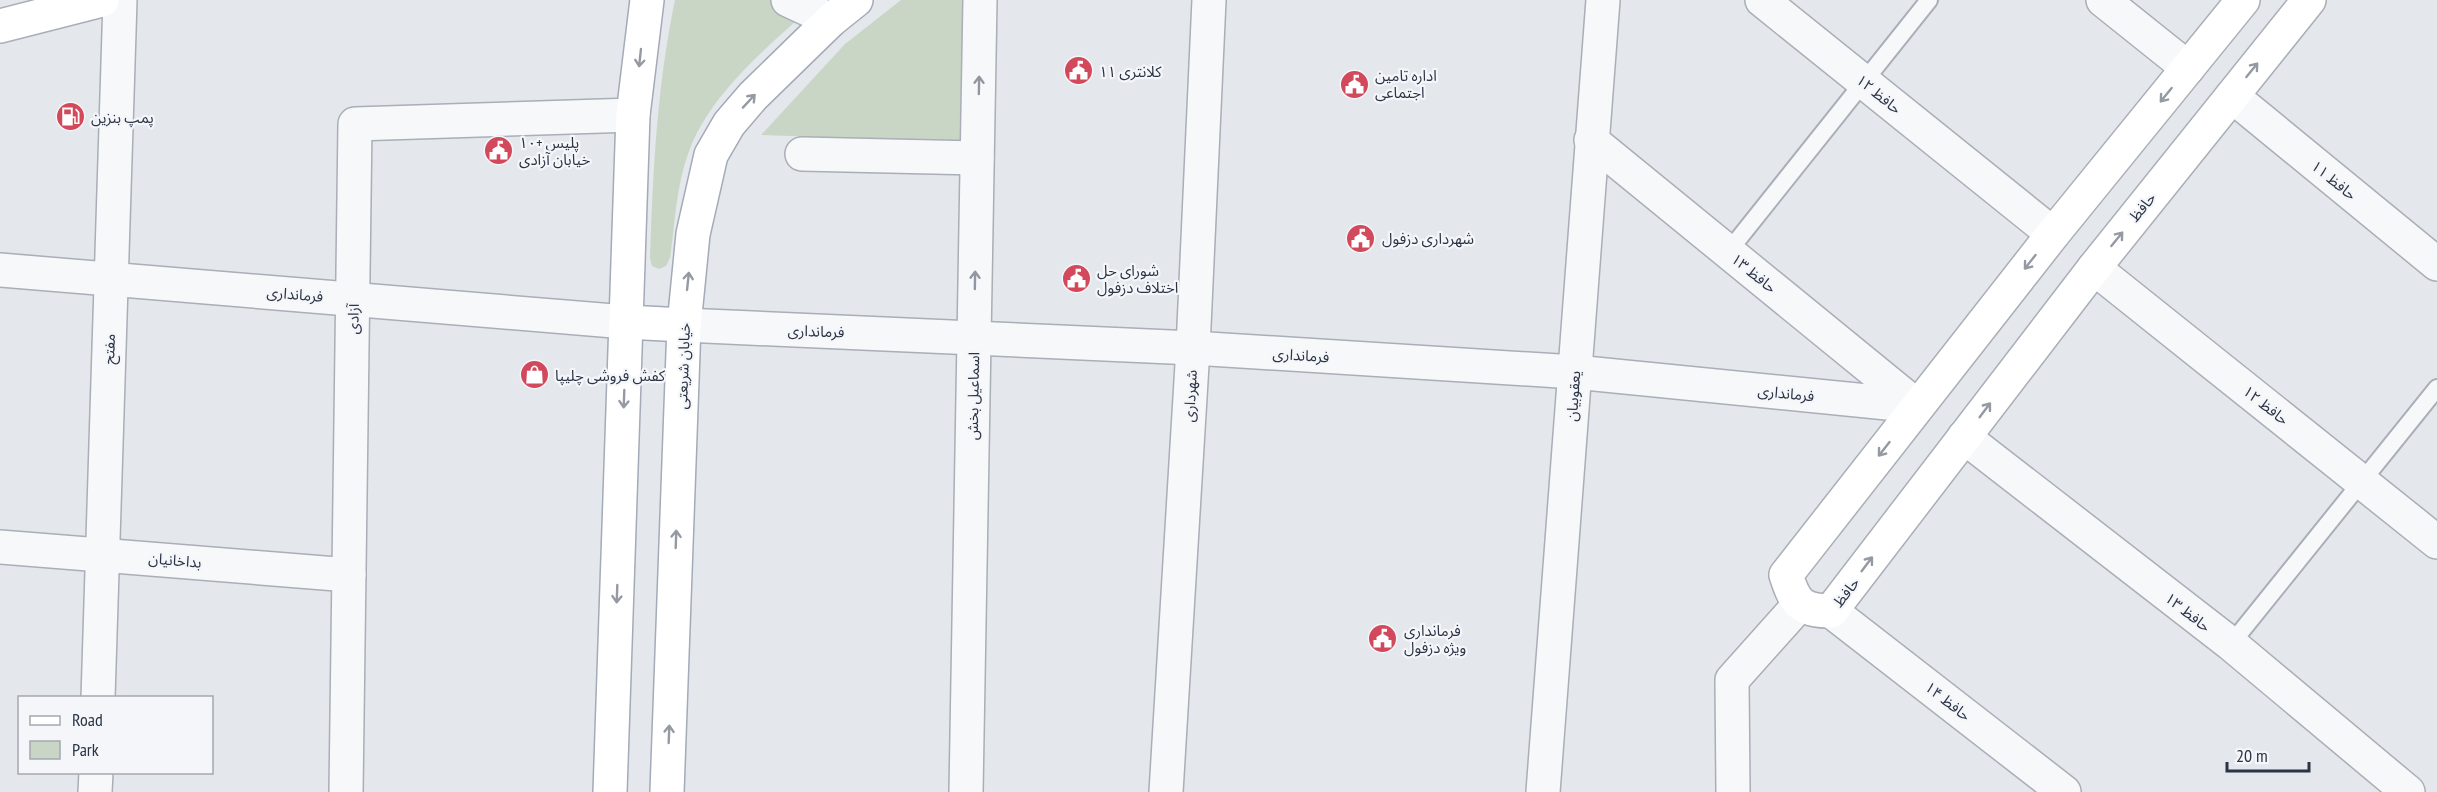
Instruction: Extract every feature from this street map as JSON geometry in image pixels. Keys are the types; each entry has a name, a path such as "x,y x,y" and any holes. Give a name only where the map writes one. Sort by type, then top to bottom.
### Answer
{"main road":[{"path":"0,26 102,0"},
{"path":"610,792 633,115 647,0"},
{"name":"خیابان شریعتی","path":"667,792 684,326 693,234 711,155 729,124 831,20 856,0"},
{"path":"1800,604 1792,592 1786,575 2053,234 2243,0"},
{"name":"حافظ","path":"1800,604 1811,611 1831,611 2094,268 2309,0"},
{"path":"626,321 684,326"}],"street":[{"name":"مفتح","path":"98,696 120,0"},
{"path":"788,0 831,20"},
{"name":"اسماعیل بخش","path":"966,792 980,0"},
{"name":"شهرداری","path":"1166,792 1193,348 1209,0"},
{"path":"1601,15 1624,0"},
{"name":"حافظ ۱۲","path":"1762,0 2053,234"},
{"path":"2103,0 2188,68"},
{"name":"یعقوبیان","path":"1543,792 1601,15"},
{"name":"حافظ ۱۱","path":"2232,96 2437,264"},
{"name":"آزادی","path":"346,792 355,123 633,115"},
{"name":"حافظ ۱۳","path":"1591,141 1917,406"},
{"path":"802,154 977,158"},
{"name":"حافظ ۱۲","path":"2094,268 2437,542"},
{"name":"فرمانداری","path":"0,270 626,321"},
{"name":"فرمانداری","path":"684,326 1193,348 1575,372 1917,406"},
{"name":"حافظ ۱۳","path":"1964,437 2231,644 2408,792"},
{"name":"بداخانیان","path":"0,547 103,553 349,574"},
{"path":"1733,792 1732,680 1800,604"},
{"name":"حافظ ۱۴","path":"1831,611 2064,792"},
{"path":"95,792 96,774"}],"lane":[{"path":"1728,252 1929,0"},
{"path":"2231,644 2437,388"}],"green space":[{"path":"675,0 819,0 744,70 711,110 698,131 681,179 670,258 666,266 659,269 652,266 650,258 654,161 664,64"},
{"path":"901,0 967,0 962,142 761,135 845,44"}],"place":[{"name":"کلانتری ۱۱","path":"1078,71"},
{"name":"اداره تامین اجتماعی","path":"1354,84"},
{"name":"پمپ بنزین","path":"70,117"},
{"name":"پلیس +۱۰ خیابان آزادی","path":"498,151"},
{"name":"شهرداری دزفول","path":"1361,238"},
{"name":"شورای حل اختلاف دزفول","path":"1076,279"},
{"name":"کفش فروشی چلیپا","path":"534,375"},
{"name":"فرمانداری ویژه دزفول","path":"1383,639"}]}
